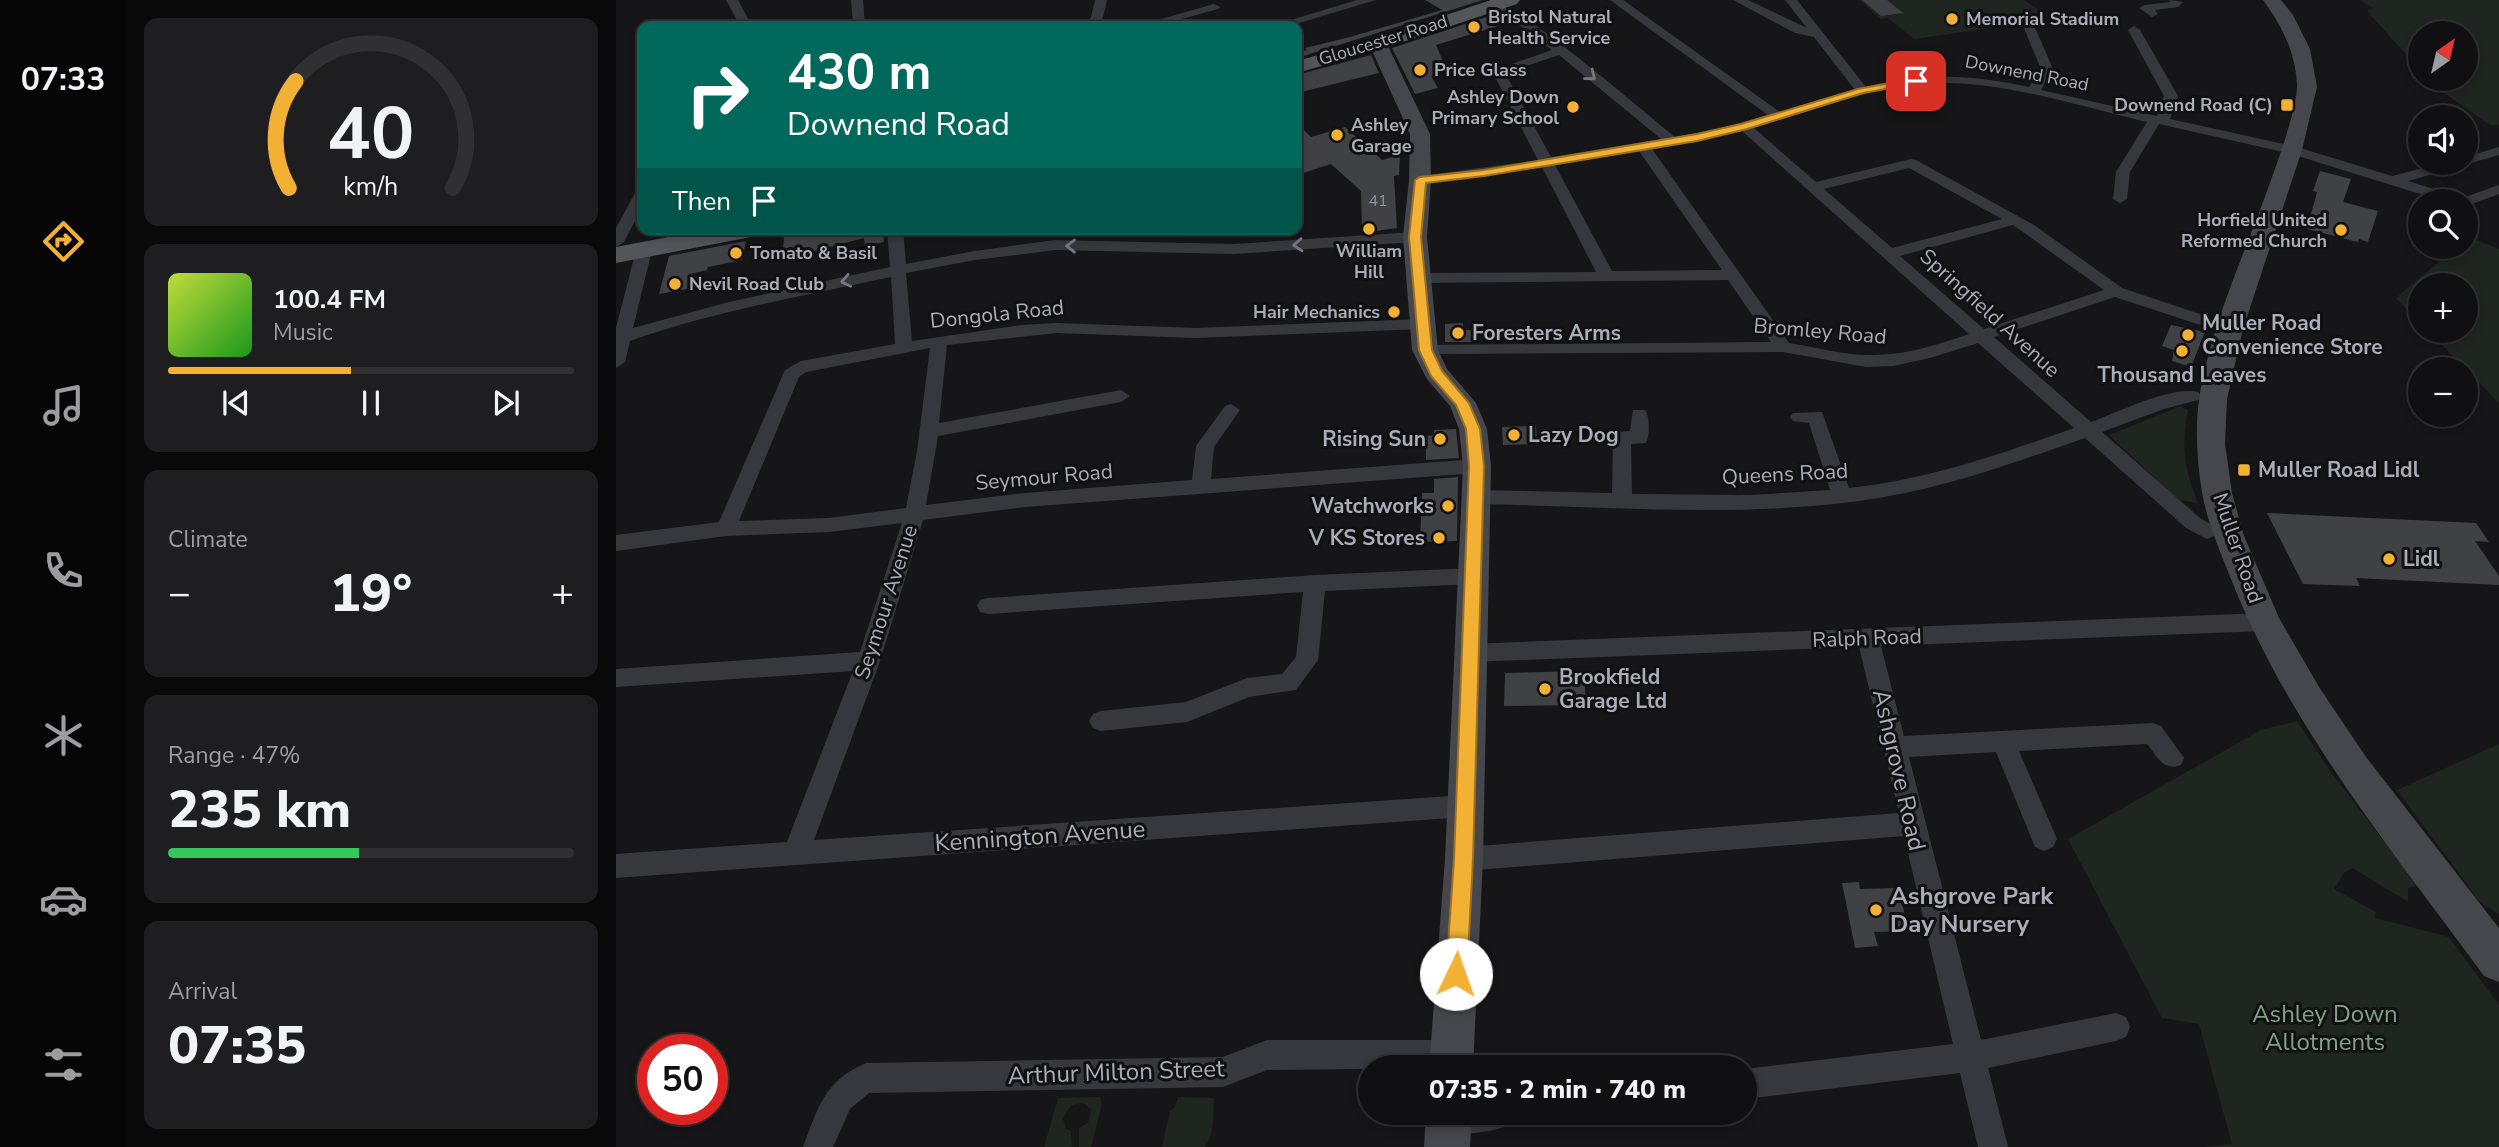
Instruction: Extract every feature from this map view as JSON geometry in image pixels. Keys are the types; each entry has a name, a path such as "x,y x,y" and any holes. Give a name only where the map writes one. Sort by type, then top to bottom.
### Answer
{"main road":[{"name":"Muller Road","path":"2272,0 2284,15 2299,45 2307,72 2303,113 2292,150 2215,324 2211,444 2216,483 2226,525 2264,622 2307,697 2353,768 2499,961"},
{"name":"Gloucester Road","path":"1302,66 1378,44 1502,2"},
{"path":"1378,44 1420,134 1420,180 1415,237 1425,350 1436,373 1462,403 1473,429 1476,466 1464,859 1451,1055"},
{"path":"616,255 720,235"}],"street":[{"path":"732,0 743,21"},
{"path":"857,0 859,21"},
{"path":"1094,21 1101,0"},
{"path":"1291,21 1343,3 1370,0"},
{"path":"1616,0 1778,116"},
{"path":"1739,0 1799,30 1815,34"},
{"path":"1791,0 1862,91"},
{"path":"2152,14 2145,8 2174,5 2177,2 2175,0"},
{"path":"1502,2 1672,141"},
{"path":"1163,21 1214,8"},
{"path":"2029,26 2047,69 2033,92"},
{"path":"2120,200 2123,172 2168,108 2171,94 2134,30"},
{"path":"1560,51 1498,71 1544,163 1606,276"},
{"name":"Downend Road","path":"1420,180 1544,163 1672,141 1744,127 1862,91 1916,81 1949,79 1983,81 2292,150 2418,189"},
{"name":"Springfield Avenue","path":"1744,127 2193,523 2207,531"},
{"path":"1643,146 1783,347"},
{"path":"2478,157 2499,151"},
{"path":"1813,187 1909,163 2016,220 2116,291 2215,324"},
{"path":"2392,181 2414,175"},
{"path":"2478,197 2499,189"},
{"path":"616,242 637,202"},
{"path":"1889,254 2016,220"},
{"path":"895,235 904,348"},
{"path":"620,338 762,299 985,253 1055,245 1234,249 1415,237"},
{"path":"616,362 644,250"},
{"path":"1419,278 1734,275"},
{"name":"Bromley Road","path":"1425,350 1783,347 1866,361 1893,360 1930,353 2116,291"},
{"name":"Dongola Road","path":"726,529 791,374 801,367 939,341 1056,328 1196,333 1422,324"},
{"name":"Seymour Avenue","path":"796,853 869,661 914,513 929,430 939,341"},
{"path":"929,430 1121,396"},
{"name":"Queens Road","path":"1476,497 1744,502 1842,496 1913,484 1990,465 2192,396"},
{"path":"1201,487 1205,446 1231,410"},
{"path":"1622,500 1622,437 1639,438 1639,414"},
{"path":"1798,417 1816,416 1842,496"},
{"name":"Seymour Road","path":"616,543 726,529 829,526 1025,500 1476,466"},
{"path":"988,606 1315,583 1473,576"},
{"path":"1101,721 1187,712 1247,688 1288,683 1307,660 1315,583"},
{"name":"Ralph Road","path":"1469,653 2264,622"},
{"name":"Ashgrove Road","path":"1868,638 1993,1147"},
{"path":"616,678 869,661"},
{"path":"1893,747 2153,733 2172,758"},
{"path":"2003,741 2044,839"},
{"name":"Kennington Avenue","path":"616,866 1465,806"},
{"path":"1464,859 1912,824"},
{"path":"1757,1083 1969,1057 2116,1027"},
{"name":"Arthur Milton Street","path":"818,1147 846,1087 866,1078 1223,1072 1267,1055 1358,1058"}],"green space":[{"name":"Memorial Stadium","path":"1859,0 2024,0 2042,12 2012,20 2018,24 1914,39 1888,18 1881,19"},
{"path":"2360,0 2499,0 2499,125 2490,125 2478,117 2478,105 2461,105 2441,91 2478,91 2478,21 2408,21 2408,57 2367,11 2373,8"},
{"path":"2478,241 2499,249 2499,403 2478,382 2478,357 2454,357 2440,343 2478,343 2478,273 2426,273 2442,259 2478,259"},
{"path":"2408,288 2408,310 2396,298"},
{"path":"2181,406 2188,410 2185,457 2198,503 2179,500 2109,435"},
{"name":"Ashley Down Allotments","path":"2297,721 2333,775 2418,886 2408,888 2408,902 2353,868 2344,873 2334,889 2376,912 2375,918 2449,937 2499,1005 2499,1147 2205,1147 2232,1144 2199,1024 2162,1018 2068,839 2261,730"},
{"path":"2499,744 2499,914 2481,903 2397,790"},
{"path":"1100,1097 1102,1104 1091,1147 1079,1147 1079,1128 1088,1123 1091,1110 1084,1103 1071,1107 1063,1119 1066,1129 1071,1131 1072,1147 1044,1147 1058,1098"},
{"path":"1178,1097 1214,1098 1212,1129 1205,1147 1162,1147 1170,1111 1175,1108"}],"building":[{"path":"1425,0 1483,0 1302,56 1302,52 1307,50 1305,48 1442,10"},
{"path":"1862,0 1887,0 1903,13 1881,16"},
{"path":"1499,13 1511,22 1436,45 1445,66 1436,70 1437,75 1431,76 1438,88 1415,94 1392,48"},
{"path":"1371,55 1379,73 1302,92 1302,74"},
{"path":"1345,127 1382,160 1400,155 1399,175 1394,176 1397,228 1362,233 1361,191 1331,164 1302,173 1302,128 1311,137"},
{"path":"2320,171 2351,179 2343,202 2378,211 2368,242 2307,229 2317,192 2313,191"},
{"path":"883,235 884,242 865,246 864,238 803,254 803,247 783,252 784,236"},
{"path":"746,241 742,260 690,274 687,289 659,294 669,256"},
{"name":"Foresters Arms","path":"1463,323 1463,330 1475,330 1476,342 1445,342 1445,324"},
{"path":"2171,325 2205,332 2191,367 2172,361 2174,350 2162,346"},
{"name":"Lazy Dog","path":"1536,426 1537,444 1503,445 1502,427"},
{"path":"1456,429 1459,458 1426,460 1426,436 1434,435 1434,430"},
{"path":"1458,477 1457,541 1420,542 1422,493 1434,493 1434,479"},
{"name":"Lidl","path":"2267,513 2476,523 2489,542 2475,541 2499,576 2499,585 2356,578 2360,586 2303,584"},
{"name":"Brookfield Garage Ltd","path":"1584,671 1586,705 1504,706 1505,673"},
{"name":"Ashgrove Park Day Nursery","path":"1859,882 1860,889 1898,888 1909,931 1874,932 1878,946 1855,948 1842,883"}],"place":[{"name":"Memorial Stadium","path":"1952,19"},
{"name":"Bristol Natural Health Service","path":"1474,27"},
{"name":"Price Glass","path":"1420,70"},
{"name":"Downend Road (C)","path":"2287,105"},
{"name":"Ashley Down Primary School","path":"1573,107"},
{"name":"Ashley Garage","path":"1337,135"},
{"name":"William Hill","path":"1369,229"},
{"name":"Horfield United Reformed Church","path":"2341,230"},
{"name":"Tomato & Basil","path":"736,253"},
{"name":"Nevil Road Club","path":"675,284"},
{"name":"Hair Mechanics","path":"1394,312"},
{"name":"Foresters Arms","path":"1458,333"},
{"name":"Muller Road Convenience Store","path":"2188,335"},
{"name":"Thousand Leaves","path":"2182,351"},
{"name":"Lazy Dog","path":"1514,435"},
{"name":"Rising Sun","path":"1440,439"},
{"name":"Muller Road Lidl","path":"2244,470"},
{"name":"Watchworks","path":"1448,506"},
{"name":"V KS Stores","path":"1439,538"},
{"name":"Lidl","path":"2389,559"},
{"name":"Brookfield Garage Ltd","path":"1545,689"},
{"name":"Ashgrove Park Day Nursery","path":"1876,910"}],"route":[{"path":"1456,974 1464,859 1476,466 1473,429 1462,403 1436,373 1425,350 1415,237 1420,180 1484,173 1697,138 1744,127 1862,91 1916,81"}]}
